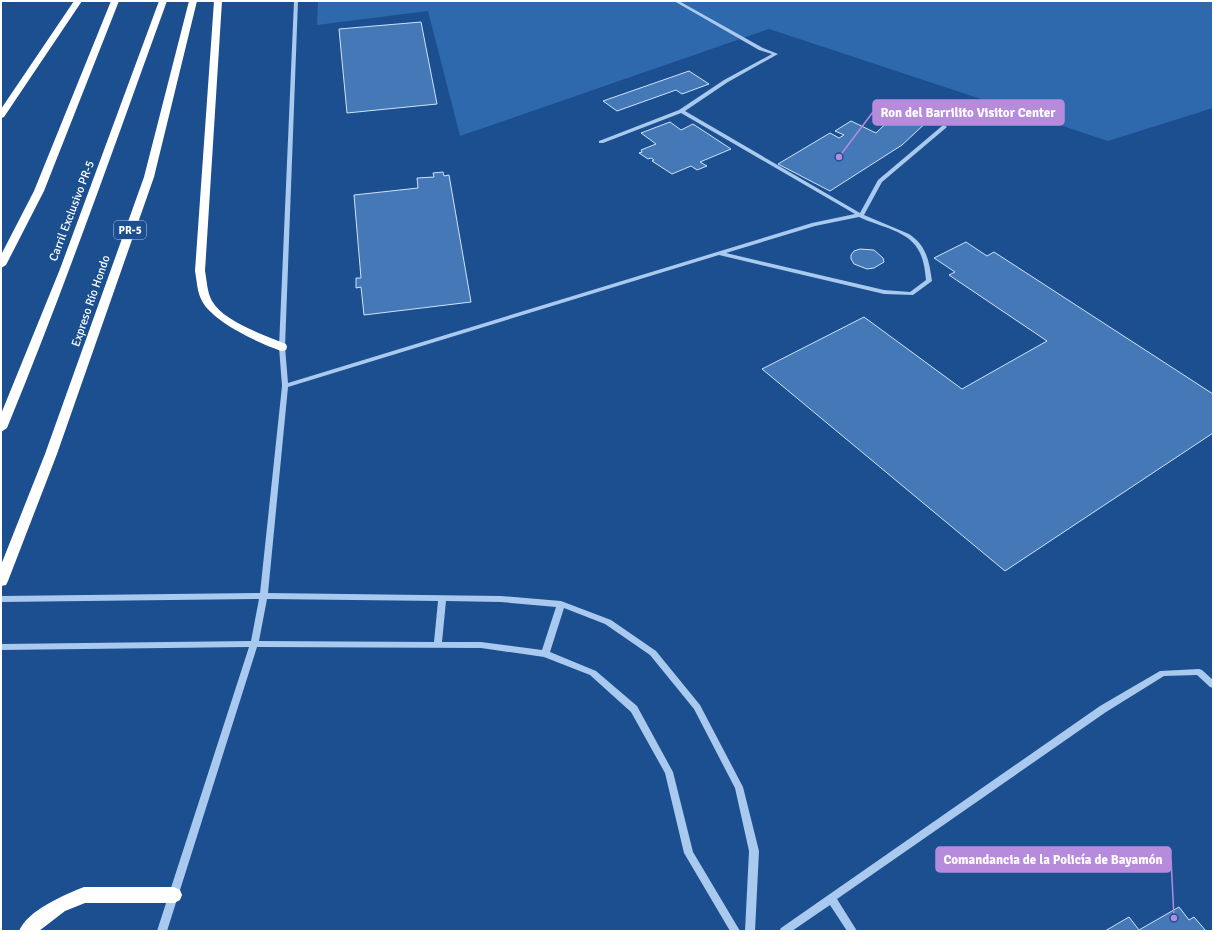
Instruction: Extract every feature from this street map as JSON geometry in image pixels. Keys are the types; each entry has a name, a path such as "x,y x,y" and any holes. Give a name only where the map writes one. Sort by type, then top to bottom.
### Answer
{"highway":[{"path":"1,115 78,1"},
{"path":"1,265 39,191 115,1"},
{"name":"Carril Exclusivo PR-5","path":"1,428 51,305 116,133 163,1"},
{"name":"Expreso Río Hondo","path":"1,581 51,454 148,177 193,1"},
{"path":"218,1 200,271 202,285 207,302 219,316 282,348"},
{"path":"27,931 59,906 84,894 174,895"}],"street":[{"path":"162,931 254,644 264,596 285,386 282,348 296,1"},
{"path":"601,142 681,111 726,81 776,54 761,49 676,1"},
{"path":"681,111 861,216 895,229 914,240 925,253 929,280 911,294 884,292 718,253"},
{"path":"861,216 880,181 944,127"},
{"path":"285,386 814,224 861,216"},
{"path":"1,599 264,596 502,599 561,604 608,622 653,653 697,707 739,787 754,851 750,931"},
{"path":"438,644 442,598"},
{"path":"545,654 561,604"},
{"path":"1,647 254,644 438,644 481,645 545,654 593,673 634,710 669,772 689,853 735,931"},
{"path":"784,931 1103,709 1162,672 1199,672 1213,685"},
{"path":"831,898 852,931"}],"shaded area":[{"path":"318,1 1213,1 1213,108 1108,141 769,29 460,136 428,11 317,25"}],"building":[{"path":"421,22 437,104 347,113 339,29"},
{"path":"689,71 709,84 682,94 676,90 617,111 603,101"},
{"path":"901,109 930,119 902,145 830,191 778,164 830,133 839,138 844,135 835,131 851,121 876,133"},
{"path":"670,122 681,130 693,124 731,149 700,162 707,166 697,170 691,166 672,174 652,161 654,160 651,158 648,159 639,153 642,152 641,150 656,144 641,133"},
{"path":"443,172 444,176 449,175 471,302 364,315 361,287 356,288 356,278 361,278 354,195 418,188 417,178 434,177 433,173"},
{"path":"966,242 987,256 994,252 1213,394 1213,433 1005,571 762,369 864,317 962,389 1047,341 949,275 955,272 934,258"},
{"path":"860,249 874,250 883,258 884,262 874,268 867,269 854,264 851,259 851,255 854,251"},
{"path":"1179,907 1189,920 1194,917 1206,931 1105,931 1129,917 1139,930"}],"place":[{"name":"Ron del Barrilito Visitor Center","path":"839,157"},
{"name":"Comandancia de la Policía de Bayamón","path":"1174,918"}]}
